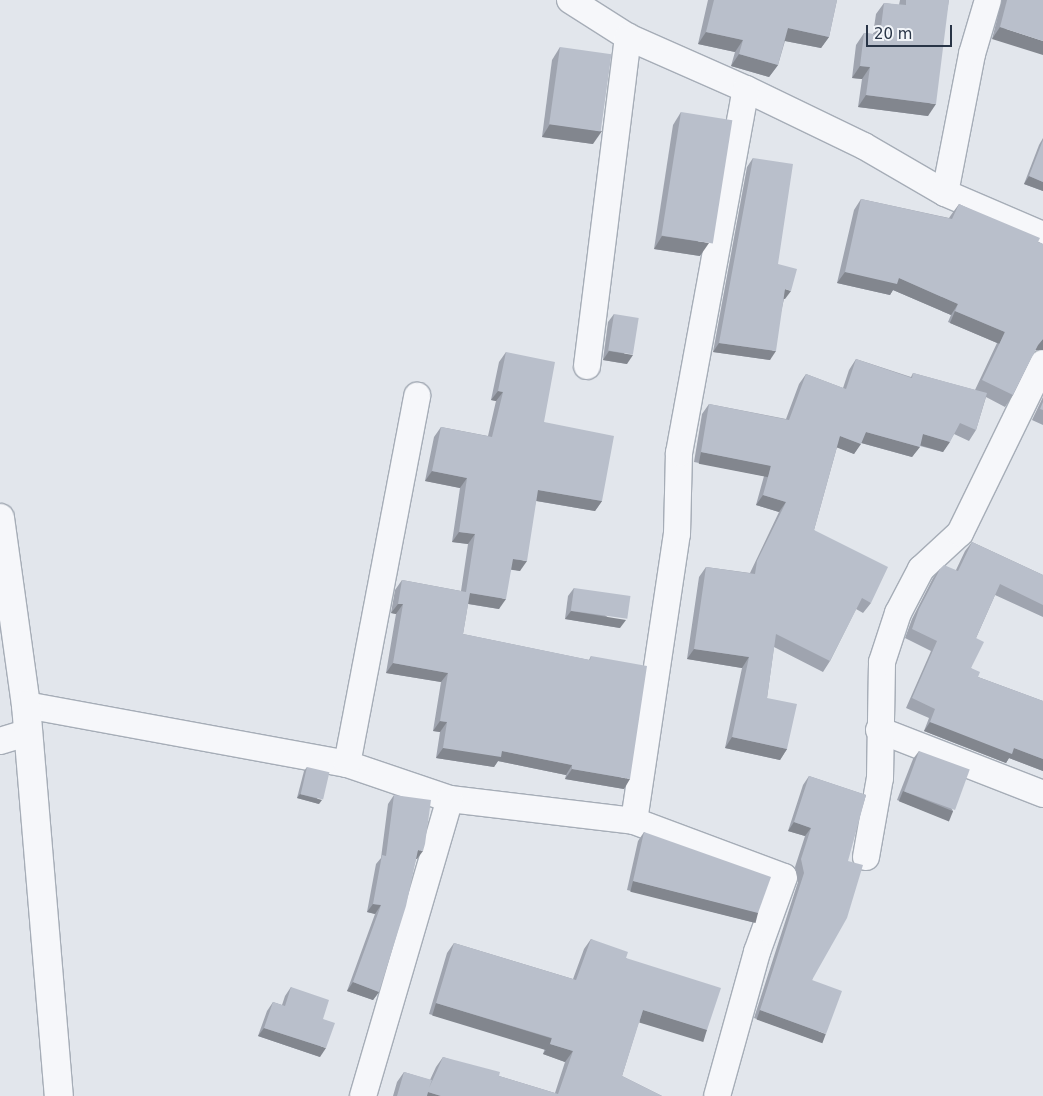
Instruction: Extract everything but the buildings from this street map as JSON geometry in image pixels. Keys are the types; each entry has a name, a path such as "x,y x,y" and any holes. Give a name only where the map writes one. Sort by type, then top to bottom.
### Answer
{"street":[{"path":"570,0 628,37 746,89 864,146 945,193 1043,235"},
{"path":"945,193 972,54 988,0"},
{"path":"587,366 628,37"},
{"path":"634,822 677,534 679,453 746,89"},
{"path":"866,858 880,778 879,730 882,662 898,613 921,569 960,533 1043,363"},
{"path":"347,764 417,396"},
{"path":"0,527 29,732 59,1096"},
{"path":"26,705 347,764 450,799 634,822 784,877 757,952 716,1096"},
{"path":"879,730 1043,794"},
{"path":"0,741 29,732"},
{"path":"363,1096 450,799"}]}
